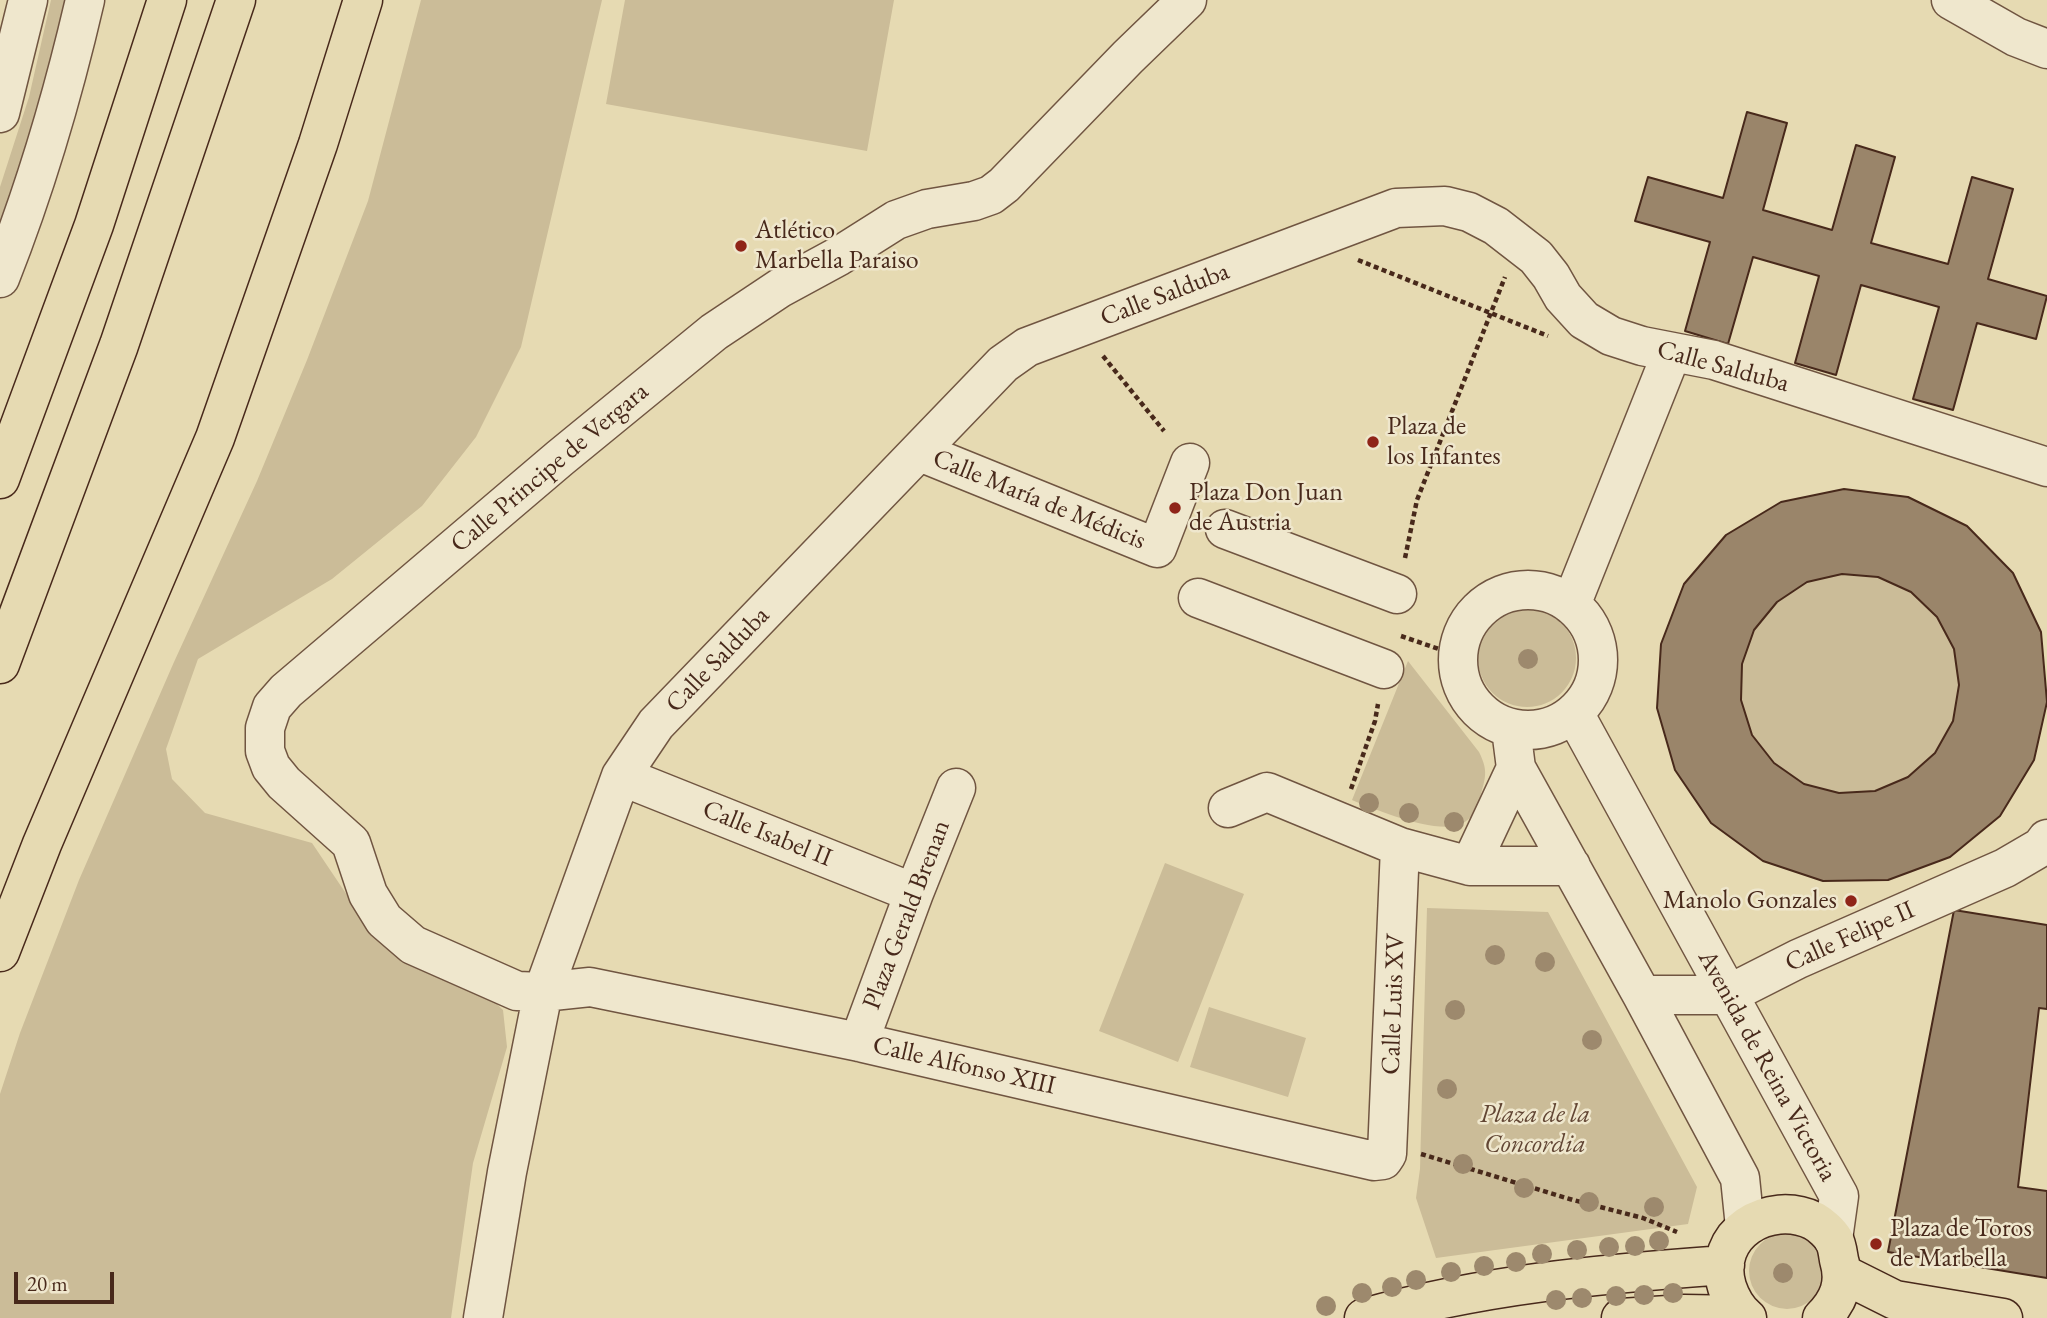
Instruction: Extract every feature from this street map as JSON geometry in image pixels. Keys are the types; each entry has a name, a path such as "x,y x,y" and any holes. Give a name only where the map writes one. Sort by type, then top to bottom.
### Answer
{"main road":[{"path":"0,479 94,225 166,0"},
{"path":"0,664 119,345 236,0"},
{"path":"0,952 42,844 215,438 318,144 363,0"},
{"path":"1744,1316 1731,1300 1726,1282 1729,1251 1745,1227 1762,1217 1782,1213 1802,1215 1819,1224 1838,1292 2003,1318"},
{"path":"1364,1318 1421,1302 1499,1287 1593,1275 1726,1265"},
{"path":"1621,1318 1684,1314 1744,1316"}],"street":[{"path":"0,113 29,0"},
{"path":"0,278 50,139 85,0"},
{"name":"Calle Principe de Vergara","path":"543,992 517,991 436,956 414,945 384,920 368,894 351,843 284,783 271,767 264,751 265,728 272,707 286,691 559,458 714,332 780,288 839,256 896,220 927,209 974,201 991,195 1004,185 1187,0"},
{"path":"1951,0 2016,37 2047,49"},
{"name":"Calle Salduba","path":"483,1318 507,1172 543,992 621,776 656,724 1003,364 1027,347 1396,208 1445,206 1469,212 1496,226 1536,257 1563,297 1584,320 1611,336 1714,360 2047,467"},
{"path":"1571,605 1672,352"},
{"name":"Calle María de Médicis","path":"920,452 1157,548 1191,463"},
{"path":"1224,529 1397,594"},
{"path":"1529,590 1551,594 1571,605 1586,621 1595,639 1598,659 1595,679 1587,698 1574,713 1555,725 1544,728 1511,729 1491,720 1474,705 1462,685 1458,663 1461,640 1471,620 1486,603 1506,593 1529,590"},
{"path":"1198,598 1384,669"},
{"name":"Avenida de Reina Victoria","path":"1574,713 1839,1196 1838,1292"},
{"path":"1511,729 1516,768 1740,1178 1745,1227"},
{"path":"1470,866 1516,768"},
{"name":"Calle Isabel II","path":"621,776 914,893"},
{"name":"Plaza Gerald Brenan","path":"859,1042 956,788"},
{"path":"1228,808 1267,792 1400,847 1470,866 1571,866"},
{"name":"Calle Felipe II","path":"1642,995 1727,995 1798,959 2006,868 2041,848 2047,839"},
{"name":"Calle Luis XV","path":"1399,1156 1387,1154 1400,847"},
{"name":"Calle Alfonso XIII","path":"543,992 590,987 859,1042 1374,1161 1399,1156"}],"path":[{"path":"1346,256 1552,337"},
{"path":"1397,594 1417,500 1509,266"},
{"path":"1095,346 1164,431"},
{"path":"1390,632 1439,649"},
{"path":"1399,1156 1643,1218 1688,1236"}],"green space":[{"path":"51,0 67,0 53,63 0,231 0,187 29,97"},
{"path":"421,0 602,0 521,347 476,437 422,506 332,579 198,659 166,749 172,779 205,813 312,843 355,907 479,987 503,1010 507,1047 473,1163 451,1318 0,1318 0,1094 20,1033 79,880 257,481 307,360 368,201"},
{"path":"625,0 894,0 867,151 606,104"},
{"path":"1908,497 1967,526 2013,573 2041,632 2047,702 2034,760 2000,816 1950,857 1888,880 1823,881 1763,861 1711,823 1675,770 1657,708 1661,644 1684,584"},
{"path":"1527,609 1546,613 1562,623 1572,639 1576,658 1572,677 1562,693 1546,703 1527,707 1508,703 1492,693 1482,677 1478,658 1482,639 1492,623 1508,613"},
{"path":"1408,661 1479,752 1484,765 1485,780 1477,806 1471,816 1461,824 1450,827 1422,824 1352,800"},
{"path":"1165,863 1244,894 1178,1062 1099,1031"},
{"name":"Plaza de la Concordia","path":"1427,908 1548,912 1697,1187 1688,1224 1436,1258 1416,1198 1420,1169"},
{"path":"1209,1007 1306,1038 1288,1097 1190,1067"},
{"path":"1780,1233 1794,1233 1808,1239 1819,1250 1825,1271 1822,1286 1814,1298 1794,1309 1780,1309 1766,1303 1755,1292 1749,1278 1749,1264 1755,1250 1766,1239"}],"building":[{"path":"1747,112 1787,123 1763,210 1832,230 1856,145 1895,157 1871,243 1948,264 1972,177 2013,189 1988,279 2047,296 2036,339 1977,323 1953,410 1913,399 1939,307 1861,285 1836,375 1795,363 1819,276 1753,257 1728,344 1685,331 1710,242 1635,221 1648,177 1723,198"},
{"path":"1844,489 1908,497 1967,526 2013,573 2041,632 2047,702 2034,760 2000,816 1950,857 1888,880 1823,881 1763,861 1711,823 1675,770 1657,708 1661,644 1684,584 1726,535 1781,502","holes":["1842,574 1878,577 1911,592 1937,617 1954,649 1959,685 1953,721 1935,753 1908,777 1875,791 1839,793 1804,784 1774,763 1752,735 1741,700 1742,664 1754,630 1777,602 1807,582"]},
{"path":"1954,910 2047,925 2047,1009 2039,1008 2018,1187 2047,1191 2047,1278 1888,1252"}],"place":[{"name":"Atlético Marbella Paraiso","path":"741,246"},
{"name":"Plaza de los Infantes","path":"1373,442"},
{"name":"Plaza Don Juan de Austria","path":"1175,508"},
{"name":"Manolo Gonzales","path":"1851,901"},
{"name":"Plaza de Toros de Marbella","path":"1876,1244"}]}
